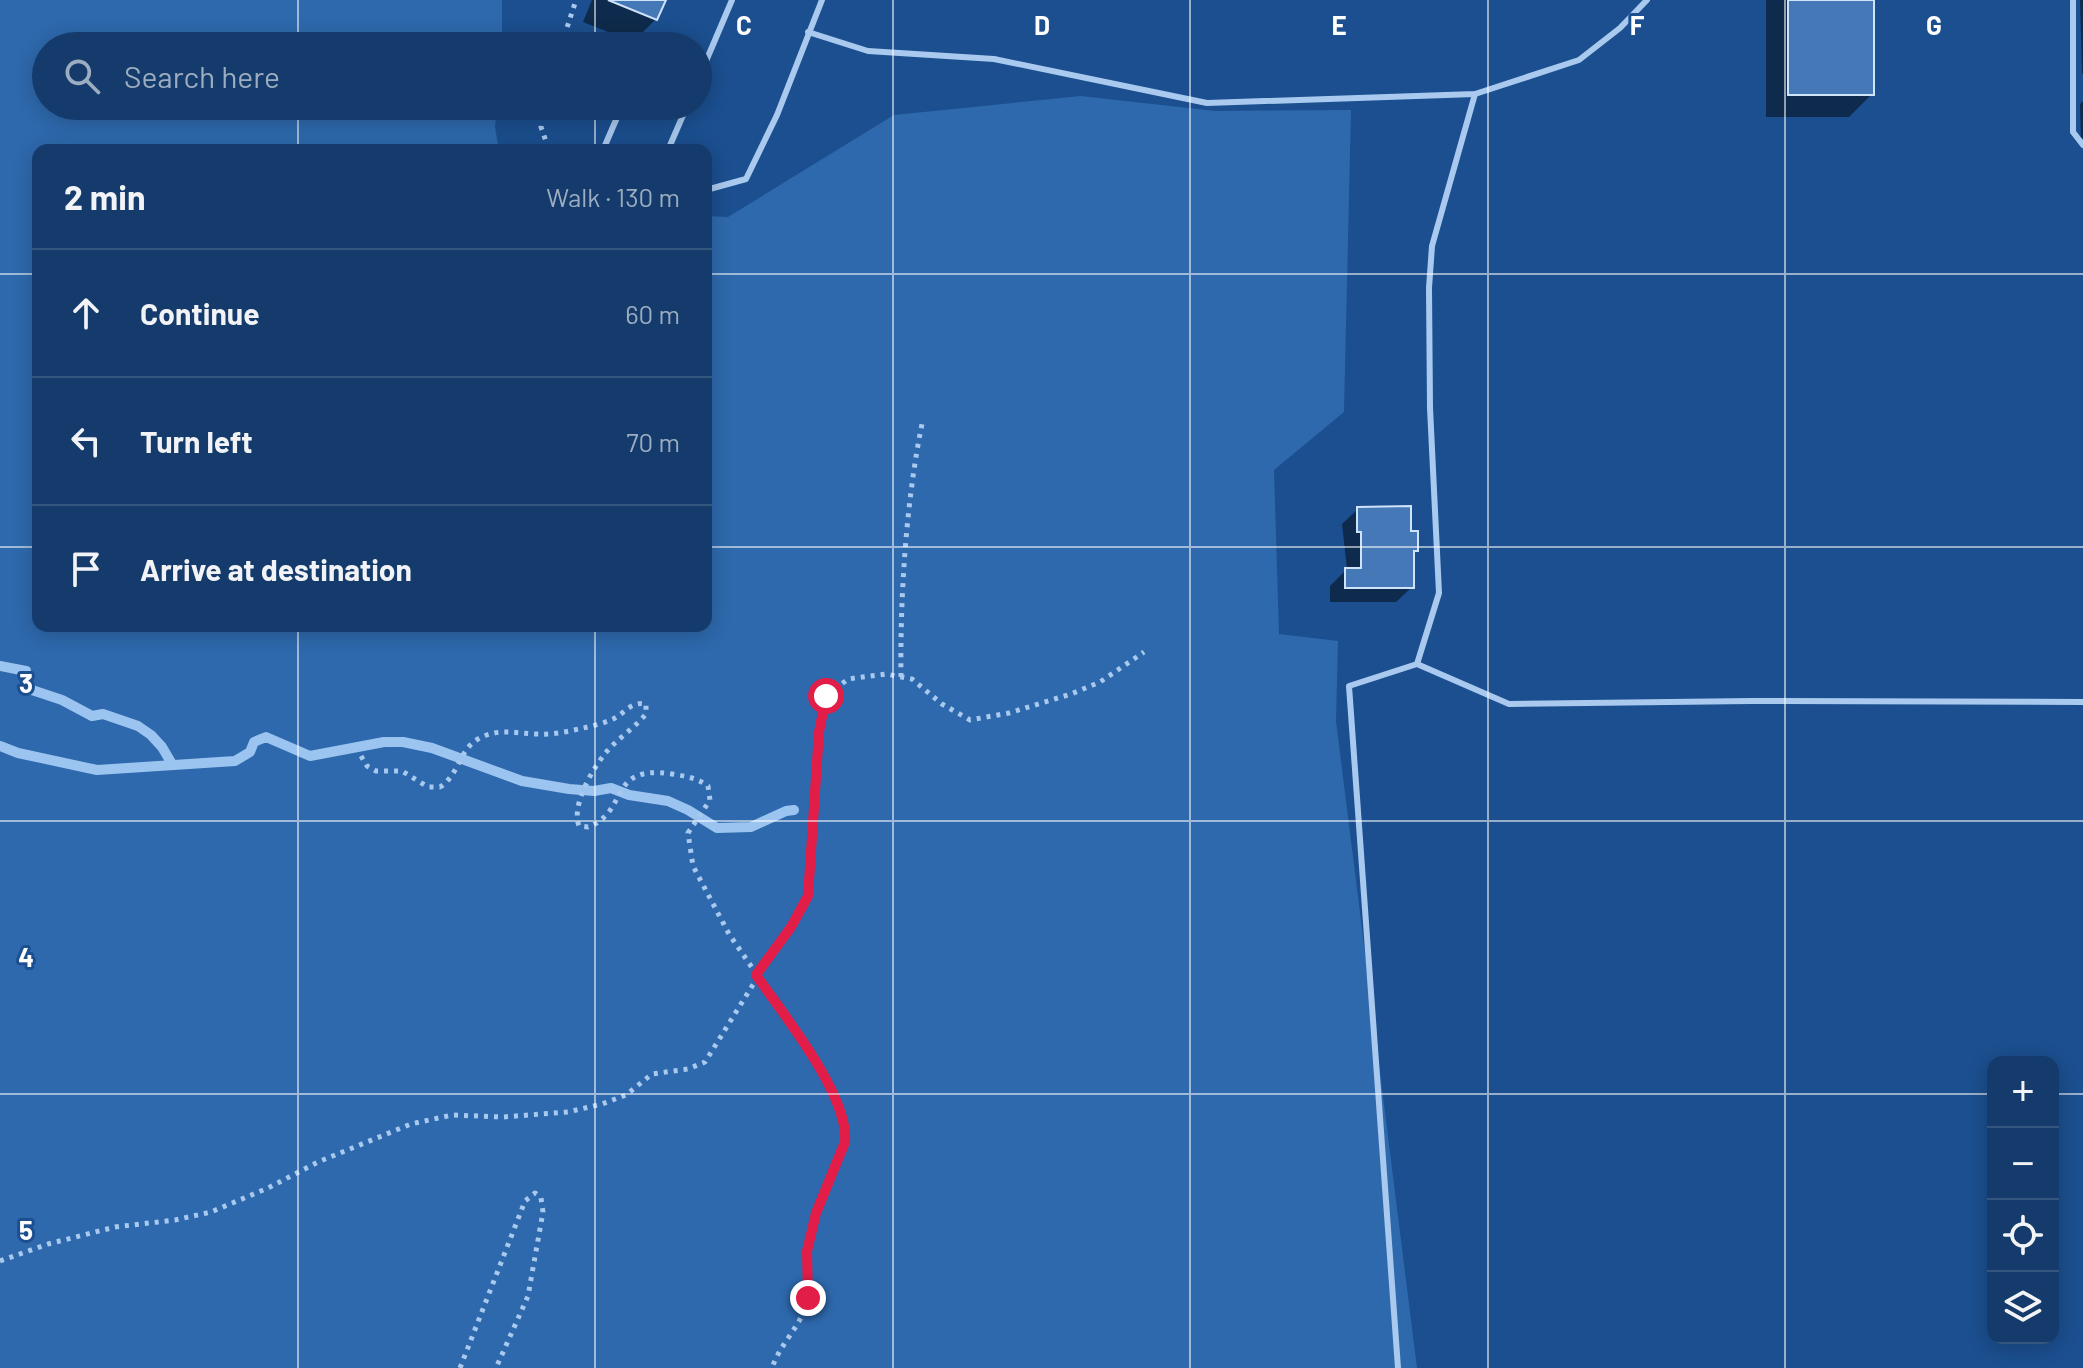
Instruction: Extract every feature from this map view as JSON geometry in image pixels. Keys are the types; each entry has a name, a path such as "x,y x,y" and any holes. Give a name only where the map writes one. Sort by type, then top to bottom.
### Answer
{"lane":[{"path":"712,47 732,0"},
{"path":"712,188 746,179 777,115 821,0"},
{"path":"808,32 868,51 994,59 1207,103 1475,94 1579,60 1620,28 1647,0"},
{"path":"2073,0 2073,132 2083,145"},
{"path":"1417,664 1439,593 1430,408 1429,288 1432,246 1475,94"},
{"path":"606,144 616,120"},
{"path":"671,144 681,120"},
{"path":"1398,1368 1349,686 1417,664 1509,704 2083,702"}],"path":[{"path":"566,32 576,0"},
{"path":"541,120 547,144"},
{"path":"901,677 914,461 922,424"},
{"path":"0,1261 48,1244 115,1227 211,1212 318,1162 411,1124 452,1115 535,1116 602,1104 626,1095 652,1074 688,1069 705,1062 756,975 791,927 808,896 819,732 826,696 848,679 886,674 912,679 942,704 970,720 1009,713 1071,694 1100,682 1144,652"},
{"path":"361,756 367,766 376,771 402,771 433,788 445,784 462,754 473,742 498,731 542,735 582,728 615,718 633,705 646,704 646,714 603,756 585,790 576,818 579,826 597,824 608,813 628,780 645,773 687,776 708,786 710,800 688,833 693,866 729,934 810,1052 835,1099 846,1131 845,1142 816,1213 807,1251 808,1298 805,1311 780,1347 772,1368"},
{"path":"460,1368 525,1201 535,1193 541,1198 543,1212 528,1296 496,1368"}],"shaded area":[{"path":"0,0 502,0 502,32 32,32 32,120 496,120 498,144 32,144 32,632 712,632 712,216 728,217 894,115 1081,96 1215,111 1351,110 1344,412 1274,470 1279,634 1338,641 1336,721 1417,1368 0,1368"}],"building":[{"path":"608,0 666,0 657,20"},
{"path":"1788,0 1874,0 1874,95 1788,95"},
{"path":"1411,506 1411,531 1418,531 1418,551 1414,551 1414,588 1345,588 1345,568 1361,568 1357,507"}],"waterway":[{"path":"0,666 26,671 26,688 62,700 92,716 103,714 138,726 162,747 172,764"},
{"path":"0,746 18,753 97,770 235,761 250,752 254,742 266,737 310,756 384,742 403,742 432,748 522,781 594,791 611,788 629,795 668,801 717,828 751,827 794,810"}],"route":[{"path":"808,1298 807,1251 816,1213 845,1142 846,1131 835,1099 810,1052 756,975 791,927 808,896 819,732 826,696"}]}
